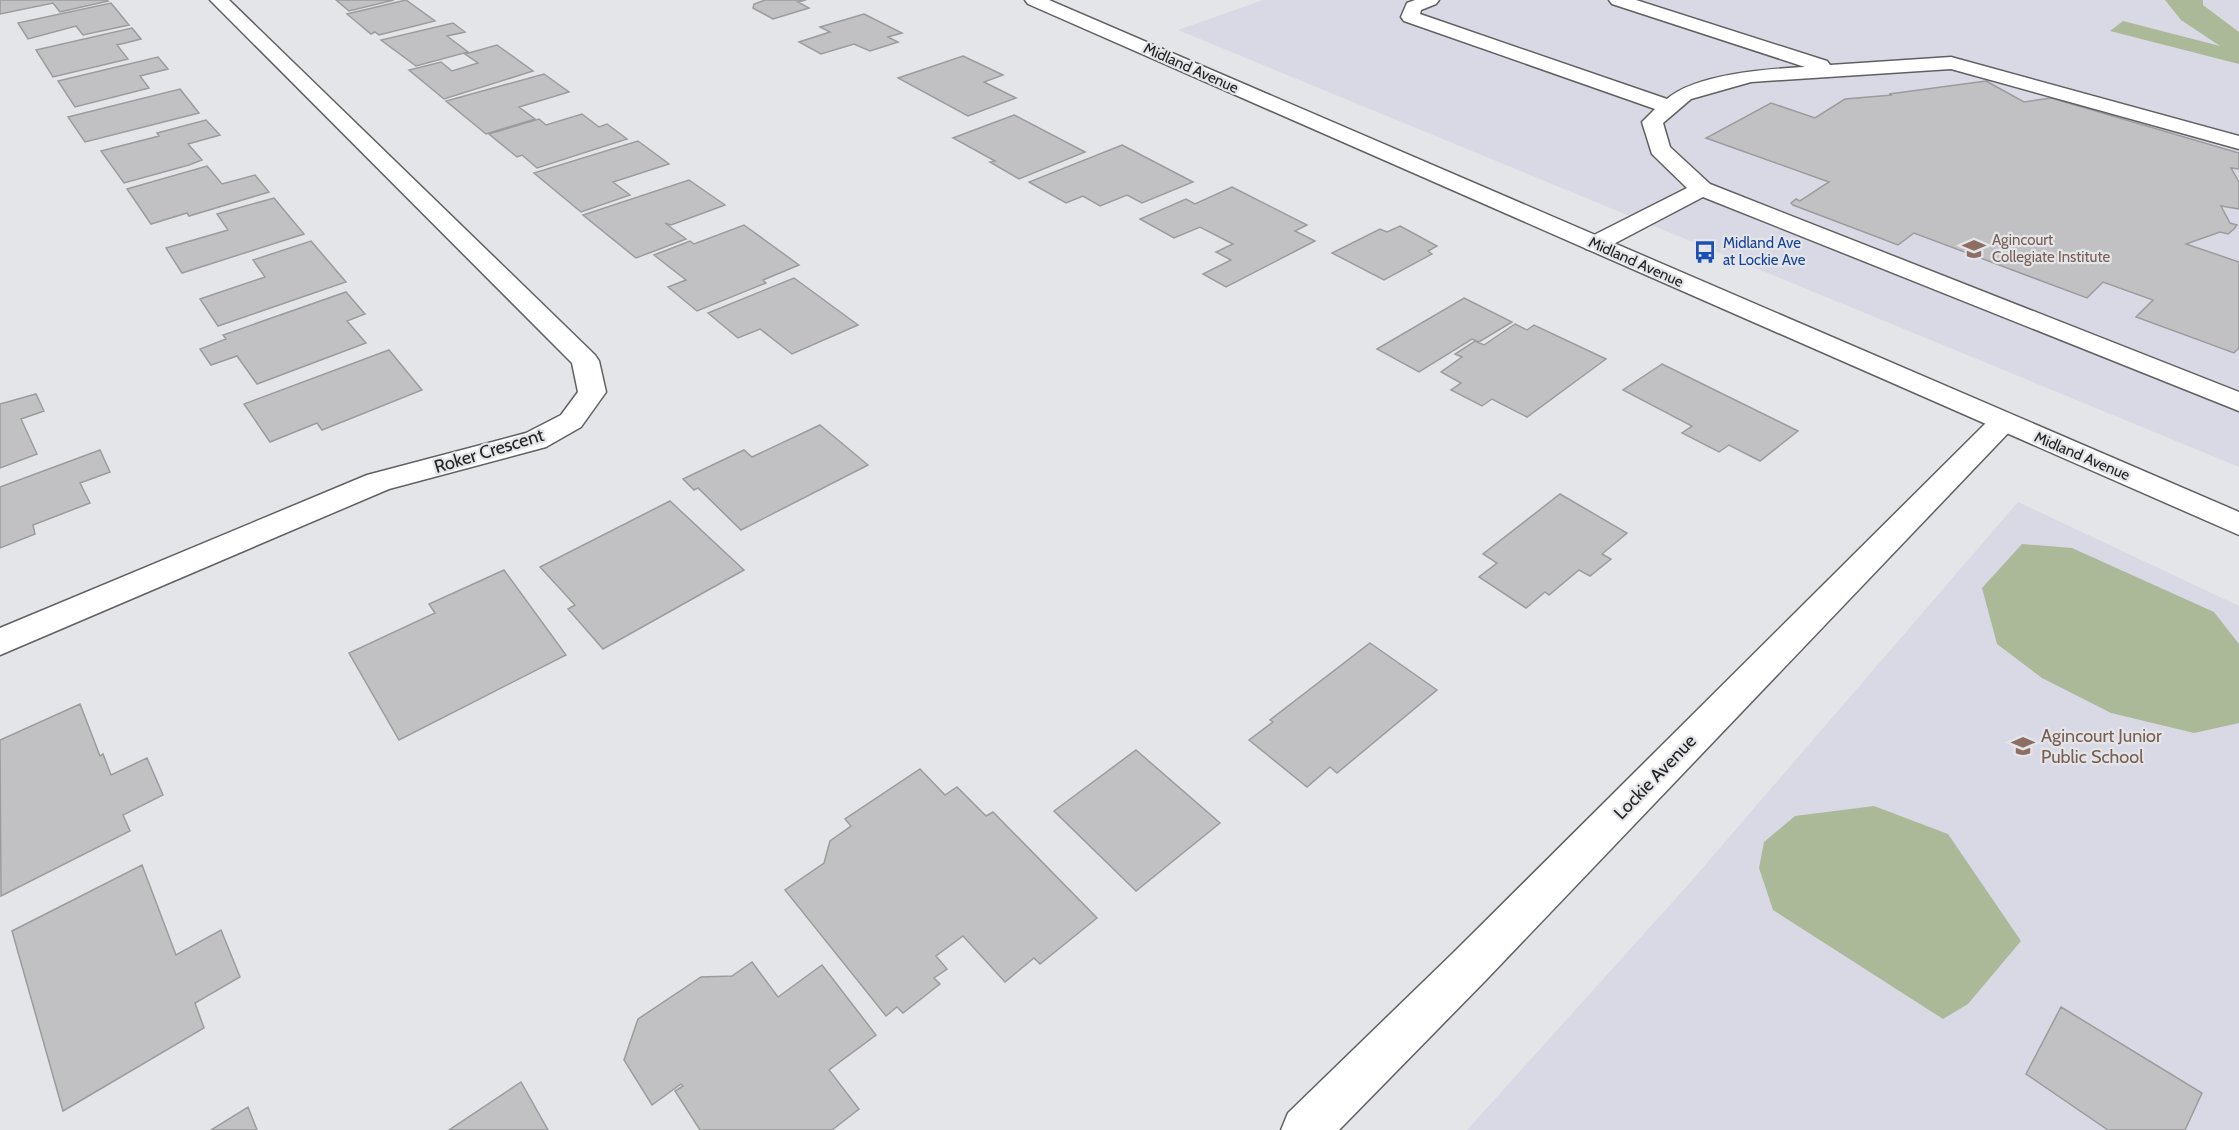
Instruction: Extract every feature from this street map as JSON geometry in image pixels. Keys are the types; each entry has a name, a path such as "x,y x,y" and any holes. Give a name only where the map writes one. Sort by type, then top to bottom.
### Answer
{"street":[{"name":"Roker Crescent","path":"0,642 378,482 536,440 571,421 592,392 585,361 219,0"},
{"name":"Midland Avenue","path":"1034,0 2239,524"},
{"path":"1430,0 1413,7 1410,17 1670,107"},
{"path":"1618,0 1836,70"},
{"path":"2239,143 1951,63 1750,76 1684,95 1652,122 1660,149 1702,189 2239,402"},
{"path":"1595,244 1702,189"},
{"name":"Lockie Avenue","path":"1305,1130 1470,966 2003,422"}],"shaded area":[{"name":"Agincourt Collegiate Institute","path":"1263,0 2239,0 2239,467 1178,30"},
{"name":"Agincourt Junior Public School","path":"2018,502 2239,606 2239,1130 1467,1130 1687,886"}],"green space":[{"path":"2165,0 2203,0 2203,5 2239,32 2239,64 2110,31 2123,21 2220,46 2181,20"},
{"path":"2022,544 2072,548 2214,612 2239,644 2239,723 2194,733 2111,713 2042,678 1997,644 1982,588"},
{"path":"1874,806 1948,834 2021,941 1968,1004 1943,1019 1773,910 1759,868 1764,842 1795,816"}],"building":[{"path":"0,0 108,1 60,12 53,3 0,14"},
{"path":"336,0 394,0 349,11"},
{"path":"406,0 435,21 379,35 375,32 371,34 347,14"},
{"path":"765,0 806,0 798,2 809,8 773,19 753,8 754,4"},
{"path":"111,3 129,25 83,35 76,26 28,39 18,23"},
{"path":"864,14 902,33 888,37 898,42 870,51 854,44 821,54 799,42 830,32 820,27"},
{"path":"453,23 465,32 447,36 468,52 416,66 381,40"},
{"path":"132,28 141,39 117,45 128,59 53,77 36,50"},
{"path":"497,45 533,71 444,99 409,70 441,62 452,71 478,63 465,54"},
{"path":"963,56 1003,75 984,82 1016,98 968,116 898,78"},
{"path":"158,57 168,69 140,76 149,88 75,107 58,81"},
{"path":"544,74 569,92 519,107 535,119 486,134 446,101"},
{"path":"1986,81 2024,102 2051,98 2239,153 2239,169 2231,168 2239,182 2239,209 2221,206 2230,223 2237,225 2228,234 2220,232 2186,244 2239,262 2239,348 2234,353 2136,317 2153,300 2103,282 2087,298 1914,233 1898,245 1793,205 1791,203 1796,199 1800,201 1829,182 1706,138 1771,103 1815,118 1845,99 1892,95 1889,94"},
{"path":"180,89 199,113 85,142 68,117"},
{"path":"582,114 599,127 607,124 627,139 537,168 522,155 517,157 489,134 539,119 546,125"},
{"path":"1014,115 1085,152 1019,179 990,162 995,161 953,138"},
{"path":"206,120 220,135 188,144 202,160 189,165 124,183 101,151 159,136 157,133"},
{"path":"638,141 669,164 613,182 630,195 581,212 534,173"},
{"path":"1122,145 1193,182 1142,203 1127,195 1100,206 1083,196 1066,203 1029,182"},
{"path":"207,166 222,184 255,175 269,192 189,216 187,213 151,224 127,189"},
{"path":"689,180 725,205 671,225 665,223 686,239 636,258 583,215"},
{"path":"1232,187 1307,225 1295,231 1315,241 1226,287 1203,274 1231,260 1216,252 1233,244 1200,227 1174,238 1140,219 1186,199 1195,204"},
{"path":"274,198 304,234 182,273 166,248 228,230 217,214"},
{"path":"744,225 799,265 763,280 766,283 697,311 668,287 686,280 654,255 690,241 694,244"},
{"path":"1400,226 1437,246 1428,251 1432,254 1384,280 1332,253 1380,229 1387,232"},
{"path":"311,241 346,282 218,326 200,299 265,277 253,260"},
{"path":"794,278 858,325 792,354 760,329 738,338 708,313"},
{"path":"346,292 365,314 347,321 366,343 257,384 237,356 211,365 200,349 226,339 223,335"},
{"path":"1464,298 1512,322 1479,342 1472,339 1419,372 1377,349"},
{"path":"1515,324 1527,330 1534,325 1606,359 1527,417 1492,399 1482,406 1451,390 1461,383 1441,372 1462,357 1455,354 1475,341 1484,345"},
{"path":"389,350 422,390 322,430 317,423 270,442 244,404"},
{"path":"1662,364 1798,431 1760,461 1729,445 1719,452 1682,433 1692,426 1623,390"},
{"path":"36,394 44,411 21,419 37,454 0,468 0,404"},
{"path":"820,425 868,465 741,530 698,488 694,490 683,479 744,450 752,457"},
{"path":"100,450 110,472 80,483 90,503 33,525 35,534 0,548 0,487"},
{"path":"1560,494 1627,533 1602,554 1611,559 1590,576 1579,570 1549,595 1545,592 1526,608 1479,577 1497,563 1483,554"},
{"path":"670,501 744,570 603,649 568,609 575,605 540,567"},
{"path":"504,570 566,655 399,740 349,653 435,613 429,604"},
{"path":"1370,643 1437,690 1337,773 1330,767 1307,787 1249,740 1273,722 1270,720"},
{"path":"80,704 100,756 103,754 111,775 147,758 163,795 123,815 130,831 1,896 0,740"},
{"path":"1136,750 1220,823 1136,891 1054,811"},
{"path":"920,769 945,795 957,787 986,816 993,812 1097,918 1040,964 1034,958 1005,982 963,936 936,956 947,969 934,978 940,984 903,1013 897,1007 886,1016 785,890 824,863 830,841 851,826 845,819"},
{"path":"142,865 176,955 221,930 240,977 195,1003 204,1028 63,1111 12,931"},
{"path":"752,962 778,997 822,965 876,1035 829,1070 859,1109 832,1130 700,1130 675,1091 683,1086 681,1084 652,1105 624,1060 638,1019 701,977 732,976"},
{"path":"2061,1007 2202,1093 2185,1130 2108,1130 2026,1074"},
{"path":"521,1082 548,1130 449,1130"},
{"path":"248,1107 257,1130 211,1130"}],"place":[{"name":"Agincourt Collegiate Institute","path":"1974,249"},
{"name":"Midland Ave at Lockie Ave","path":"1705,252"},
{"name":"Agincourt Junior Public School","path":"2023,746"}]}
